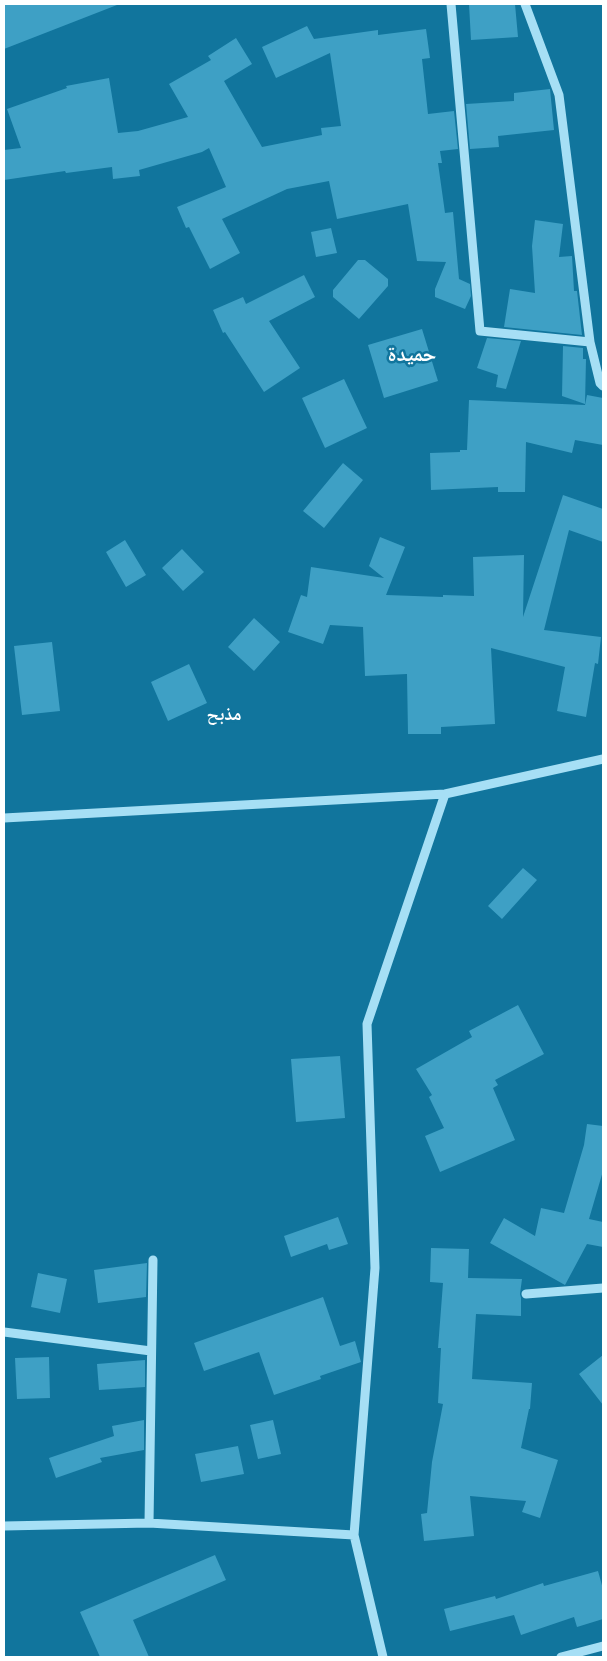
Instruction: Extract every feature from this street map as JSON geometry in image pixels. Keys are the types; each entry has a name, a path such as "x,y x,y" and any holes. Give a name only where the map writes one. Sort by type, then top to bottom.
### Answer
{"street":[{"path":"451,4 480,331 590,342"},
{"path":"526,4 560,94 590,342 600,384 603,386"},
{"path":"4,818 445,794 603,759"},
{"path":"384,1657 354,1535 375,1268 367,1024 445,794"},
{"path":"149,1523 153,1260"},
{"path":"526,1294 603,1288"},
{"path":"4,1332 151,1351"},
{"path":"4,1526 149,1523 354,1535"},
{"path":"561,1657 603,1646"}],"building":[{"path":"4,4 117,4 117,5 4,49"},
{"path":"469,4 515,4 518,37 471,40"},
{"path":"307,26 314,39 378,30 378,35 426,29 430,58 422,59 428,114 454,111 458,149 440,151 442,163 438,163 445,213 453,212 459,279 470,284 471,296 465,309 435,297 435,289 446,262 417,261 408,204 337,219 329,181 287,189 222,219 240,253 210,269 189,227 186,228 177,207 226,187 209,148 202,152 139,170 140,176 113,179 112,167 66,173 65,171 4,180 4,150 21,148 7,109 67,88 66,86 109,78 118,133 138,131 188,117 169,84 211,60 208,56 236,38 252,64 224,81 262,147 322,135 321,128 341,126 330,53 276,78 262,47"},
{"path":"550,89 554,130 498,136 499,147 470,149 466,104 514,101 514,93"},
{"path":"535,220 563,224 559,257 572,256 574,291 577,291 582,335 504,327 510,289 535,293 532,246"},
{"path":"331,228 337,253 316,257 311,232"},
{"path":"358,260 365,260 388,279 388,286 359,319 333,297 333,290"},
{"path":"304,275 315,297 269,321 300,368 264,392 225,332 223,333 213,310 243,297 246,304"},
{"path":"422,329 438,381 384,398 368,345"},
{"path":"487,338 521,341 506,389 496,387 498,375 477,368"},
{"path":"563,346 583,348 583,359 586,359 585,404 562,396"},
{"path":"344,379 367,428 325,448 302,398"},
{"path":"587,395 603,398 603,445 575,440 572,453 526,442 525,492 498,492 498,487 431,490 430,453 467,450 469,400 585,405"},
{"path":"343,463 363,480 324,528 303,511"},
{"path":"563,495 603,509 603,542 569,530 544,630 601,637 598,664 595,663 586,717 557,711 565,667 491,648 495,724 441,727 441,734 408,734 407,674 365,676 363,627 330,625 323,644 288,632 301,595 307,597 311,567 384,578 369,566 380,537 405,547 386,595 474,596 473,557 524,555 523,617"},
{"path":"125,540 146,575 126,587 106,552"},
{"path":"182,549 204,572 183,591 162,568"},
{"path":"254,618 280,642 254,671 228,647"},
{"path":"52,642 60,711 22,715 14,646"},
{"path":"189,664 207,703 168,721 151,682"},
{"path":"523,868 537,880 502,919 488,906"},
{"path":"518,1005 544,1054 495,1080 498,1085 493,1088 515,1140 440,1172 425,1136 444,1128 429,1097 432,1095 416,1069 472,1037 469,1031"},
{"path":"340,1056 345,1118 296,1122 291,1059"},
{"path":"587,1124 603,1126 603,1171 589,1219 603,1222 603,1247 587,1244 565,1285 490,1243 504,1218 535,1236 541,1208 564,1213 584,1145"},
{"path":"338,1217 348,1244 329,1250 327,1244 291,1257 284,1236"},
{"path":"431,1248 469,1249 468,1278 522,1279 520,1294 521,1316 476,1314 472,1379 532,1383 530,1409 521,1448 558,1460 540,1518 522,1512 526,1501 470,1496 474,1536 424,1541 421,1514 427,1513 432,1462 443,1404 438,1403 441,1348 438,1348 443,1283 430,1282"},
{"path":"147,1263 146,1297 98,1303 94,1270"},
{"path":"38,1273 67,1279 60,1313 31,1307"},
{"path":"323,1297 340,1346 355,1341 361,1362 320,1376 321,1379 274,1395 259,1352 204,1371 194,1343"},
{"path":"603,1355 603,1405 579,1374"},
{"path":"49,1357 50,1398 17,1399 15,1358"},
{"path":"145,1360 145,1387 99,1390 97,1364"},
{"path":"144,1420 144,1450 100,1458 102,1462 56,1478 49,1458 114,1436 112,1426"},
{"path":"273,1420 281,1454 258,1459 250,1425"},
{"path":"238,1446 244,1474 201,1482 195,1454"},
{"path":"215,1555 226,1580 133,1620 149,1657 100,1657 80,1612"},
{"path":"598,1571 603,1589 603,1619 577,1627 574,1617 521,1635 514,1615 450,1631 444,1609 495,1596 496,1599 543,1583 544,1586"}],"district":[{"name":"حميدة","path":"412,355"},
{"name":"مذبح","path":"224,715"}]}
